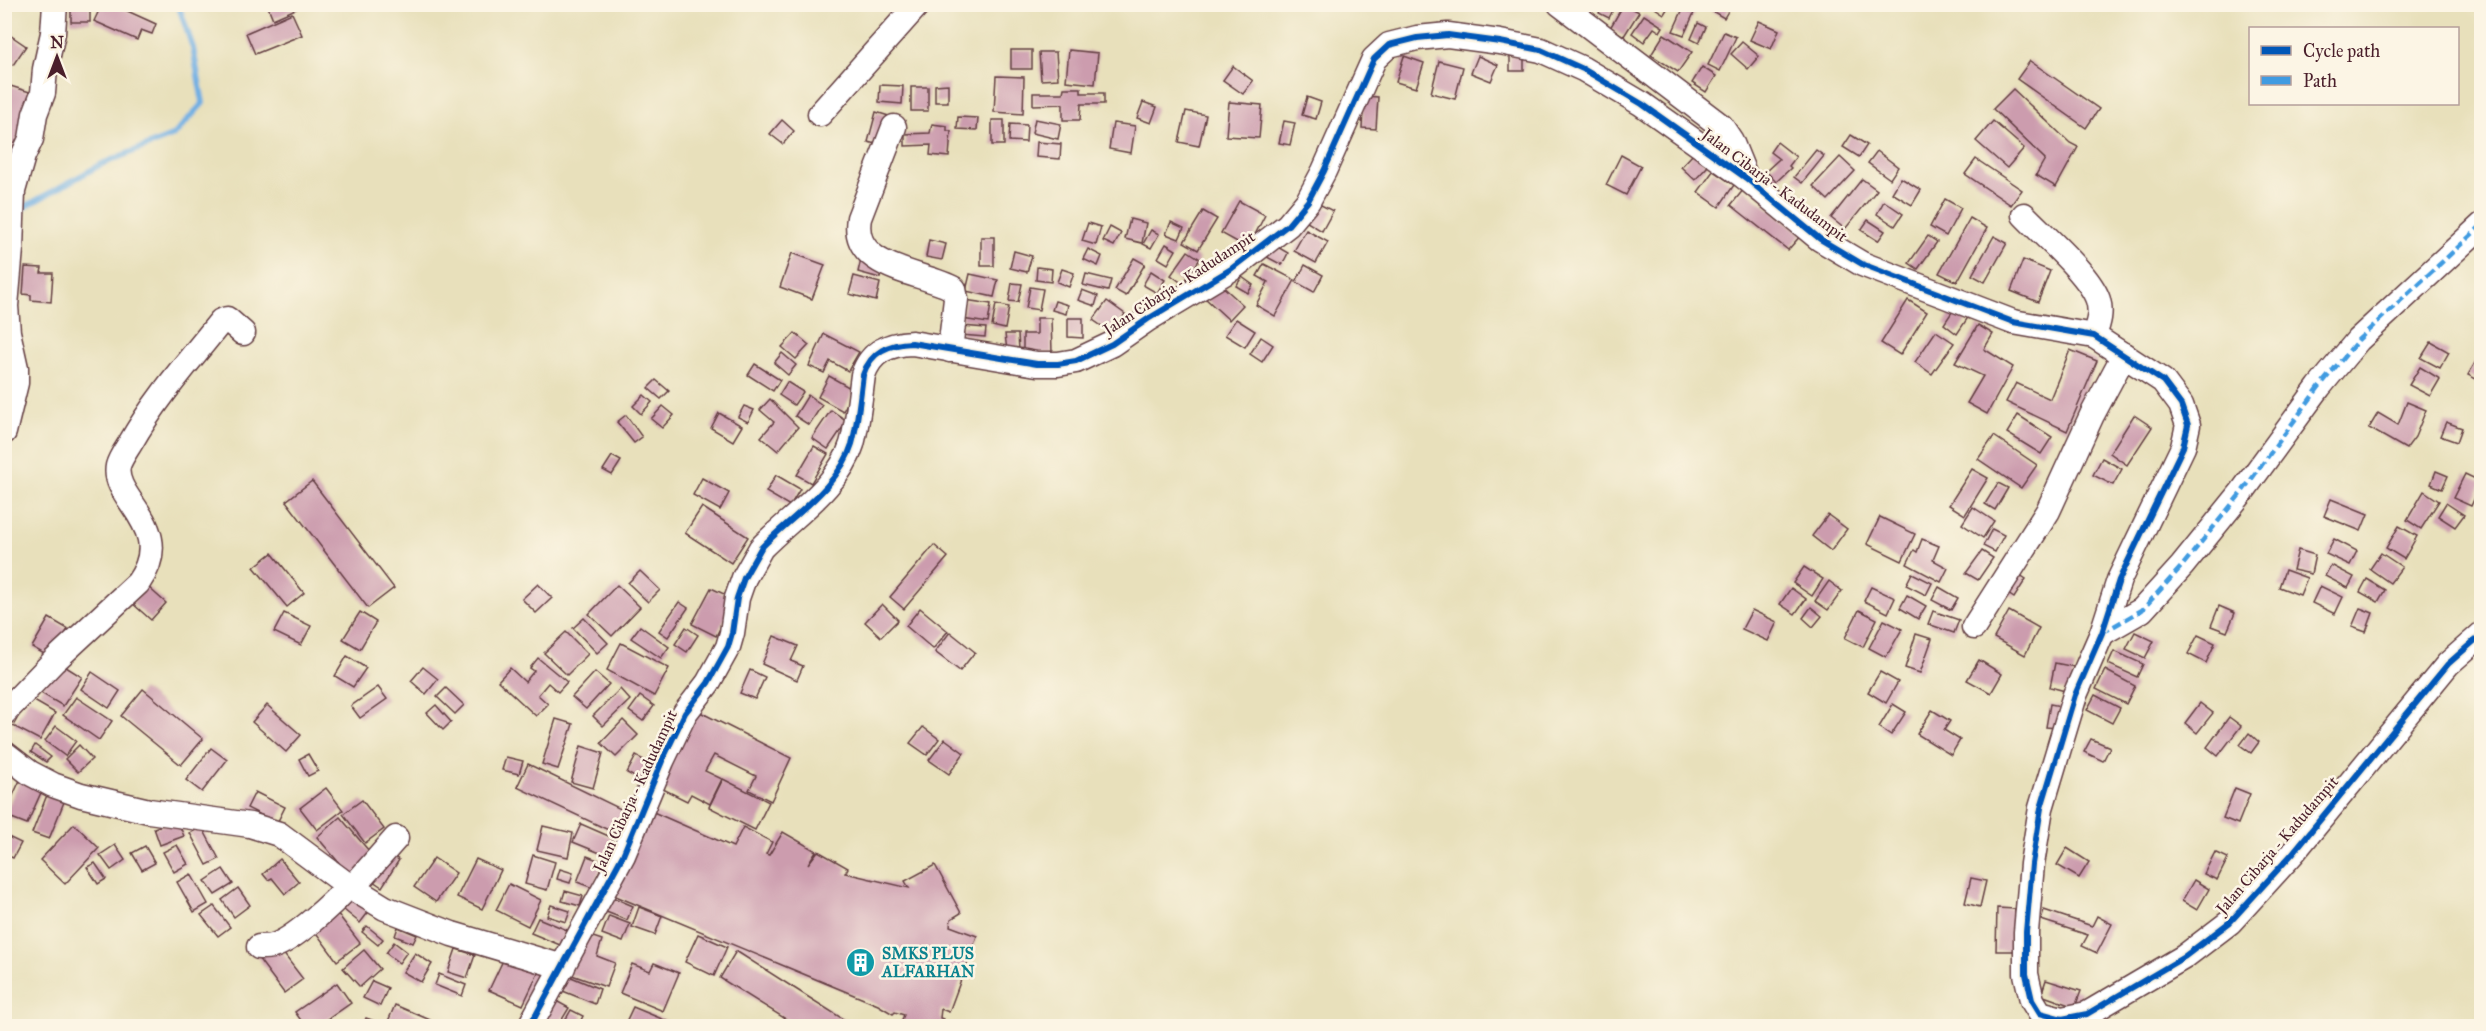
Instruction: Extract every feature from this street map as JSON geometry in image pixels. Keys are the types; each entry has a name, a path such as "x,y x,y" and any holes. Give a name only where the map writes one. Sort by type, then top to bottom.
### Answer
{"street":[{"path":"4,432 16,383 16,368 6,306 11,249 9,190 31,139 35,114 43,93 45,69 54,33 55,4"},
{"path":"820,114 918,4"},
{"path":"1560,4 1721,126 1731,141 1746,178"},
{"name":"Jalan Cibarja - Kadudampit","path":"530,1026 623,855 662,761 686,713 708,683 728,647 737,598 753,561 761,548 826,486 845,459 852,444 867,364 874,355 899,343 922,344 1037,364 1058,364 1076,361 1113,344 1148,319 1231,269 1288,225 1308,201 1324,171 1374,59 1389,45 1417,38 1448,35 1500,42 1541,50 1583,69 1642,104 1746,178 1820,239 1862,264 2013,322 2094,336 2163,381 2181,405 2188,424 2183,447 2119,580 2102,633 2075,695 2041,808 2032,864 2026,974 2032,1000 2040,1012 2062,1019 2087,1014 2184,957 2230,922 2292,854 2448,664 2481,634"},
{"path":"894,127 859,218 858,234 867,252 879,260 954,289 956,299 950,350"},
{"path":"2024,215 2080,273 2098,299 2100,316 2094,336"},
{"path":"2102,633 2142,610 2182,566 2242,492 2319,387 2358,340 2480,230"},
{"path":"4,713 54,661 138,583 144,574 149,561 149,534 120,482 118,465 146,417 221,321 226,319 243,333"},
{"path":"1974,627 2048,511 2092,415 2124,355"},
{"path":"4,753 30,774 81,795 149,811 250,825 279,834 350,887 411,920 563,967"},
{"path":"259,947 274,946 306,925 350,887 396,838"}],"building":[{"path":"71,4 90,4 90,22 71,22"},
{"path":"102,4 112,4 156,24 152,34 141,30 137,40 94,21"},
{"path":"267,4 307,4 273,19"},
{"path":"1603,4 1616,4 1609,18 1599,13"},
{"path":"1624,4 1639,12 1624,36 1610,28"},
{"path":"1649,4 1666,4 1669,6 1664,14"},
{"path":"1700,4 1732,4 1724,18"},
{"path":"1683,9 1694,13 1684,35 1673,31"},
{"path":"292,13 302,35 255,54 246,33"},
{"path":"1644,15 1663,27 1660,32 1654,28 1644,42 1632,33"},
{"path":"1759,21 1779,30 1771,49 1750,40"},
{"path":"1698,23 1706,27 1699,43 1691,39"},
{"path":"4,31 26,46 13,65 4,59"},
{"path":"1724,32 1736,37 1720,71 1708,65"},
{"path":"1664,34 1692,52 1678,72 1651,55"},
{"path":"1742,42 1759,56 1748,69 1731,54"},
{"path":"1011,50 1032,50 1032,69 1011,69"},
{"path":"1069,50 1098,53 1095,84 1066,81"},
{"path":"1039,52 1056,52 1058,79 1041,80"},
{"path":"1404,56 1424,63 1416,88 1396,82"},
{"path":"1478,56 1498,65 1491,81 1471,73"},
{"path":"1510,56 1524,56 1524,71 1510,71"},
{"path":"1439,61 1463,67 1455,99 1431,93"},
{"path":"2030,61 2099,109 2086,128 2017,79"},
{"path":"1233,66 1253,81 1243,94 1223,80"},
{"path":"1702,67 1716,76 1706,92 1692,83"},
{"path":"996,76 1024,77 1023,114 994,112"},
{"path":"4,84 33,93 12,156 4,154"},
{"path":"948,84 948,102 935,102 935,85"},
{"path":"880,85 903,86 902,104 879,102"},
{"path":"911,87 928,87 928,111 911,111"},
{"path":"1064,88 1081,88 1081,93 1104,93 1104,104 1081,104 1080,120 1063,120 1063,104 1033,105 1033,93 1063,93"},
{"path":"2013,89 2070,143 2078,147 2056,187 2036,175 2045,159 1993,109"},
{"path":"1364,96 1378,97 1376,129 1362,128"},
{"path":"1307,97 1321,102 1316,119 1302,115"},
{"path":"1143,102 1157,107 1151,123 1137,118"},
{"path":"1229,102 1262,105 1259,138 1226,136"},
{"path":"1186,111 1206,115 1199,146 1179,142"},
{"path":"876,112 892,117 883,146 868,142"},
{"path":"958,117 978,118 977,130 957,129"},
{"path":"1035,119 1061,124 1058,139 1032,133"},
{"path":"782,120 794,131 783,144 770,134"},
{"path":"992,120 1004,120 1004,145 992,145"},
{"path":"1284,121 1295,123 1290,145 1279,143"},
{"path":"1993,121 2024,148 2007,168 1976,141"},
{"path":"1113,123 1135,126 1131,153 1109,149"},
{"path":"932,124 947,126 947,131 951,131 949,157 930,155 931,145 905,146 905,134 930,133"},
{"path":"1010,124 1027,125 1026,142 1009,141"},
{"path":"1851,135 1867,145 1859,157 1843,147"},
{"path":"1037,142 1061,144 1060,159 1036,157"},
{"path":"1777,142 1796,157 1789,166 1791,168 1776,182 1766,171 1779,159 1770,152"},
{"path":"1816,150 1824,156 1802,183 1794,177"},
{"path":"1877,151 1898,167 1890,179 1868,163"},
{"path":"1694,153 1708,166 1695,180 1681,167"},
{"path":"1621,155 1641,166 1626,195 1606,185"},
{"path":"1840,157 1855,171 1828,200 1813,186"},
{"path":"1976,159 2022,190 2011,205 1965,174"},
{"path":"1713,171 1734,185 1719,207 1698,192"},
{"path":"1901,178 1921,190 1912,205 1892,193"},
{"path":"1862,179 1877,190 1845,229 1831,218"},
{"path":"1744,189 1802,234 1788,250 1731,205"},
{"path":"1945,199 1961,208 1946,236 1930,227"},
{"path":"1239,201 1265,215 1248,248 1221,233"},
{"path":"1884,201 1903,214 1895,226 1877,214"},
{"path":"1317,203 1333,211 1322,231 1307,222"},
{"path":"1203,211 1217,219 1198,250 1184,242"},
{"path":"1970,218 1987,228 1957,282 1939,273"},
{"path":"1130,219 1146,223 1142,243 1125,239"},
{"path":"1868,220 1885,231 1878,241 1861,230"},
{"path":"1171,222 1184,228 1179,239 1166,234"},
{"path":"1088,223 1101,227 1096,245 1082,241"},
{"path":"1110,227 1121,233 1114,246 1103,241"},
{"path":"1151,230 1159,234 1151,248 1143,244"},
{"path":"1306,230 1328,242 1316,263 1294,251"},
{"path":"1928,236 1937,242 1918,269 1909,263"},
{"path":"1994,236 2007,243 1985,282 1972,275"},
{"path":"981,237 994,237 994,266 981,266"},
{"path":"929,240 946,244 942,260 926,257"},
{"path":"1166,244 1176,250 1168,264 1158,258"},
{"path":"1274,245 1288,253 1282,265 1267,257"},
{"path":"1088,249 1102,256 1098,266 1083,259"},
{"path":"1014,251 1032,256 1027,272 1010,268"},
{"path":"1188,251 1200,259 1183,284 1171,275"},
{"path":"792,253 825,265 812,299 780,287"},
{"path":"1134,258 1145,264 1126,296 1115,290"},
{"path":"861,259 883,265 880,278 858,272"},
{"path":"2023,260 2050,271 2038,302 2011,291"},
{"path":"1264,264 1295,280 1275,316 1256,305 1268,282 1257,276"},
{"path":"1305,265 1323,275 1314,292 1296,282"},
{"path":"25,267 42,268 41,273 53,273 51,302 31,300 31,295 23,294"},
{"path":"1037,267 1052,269 1051,282 1036,280"},
{"path":"1062,269 1074,273 1069,287 1057,282"},
{"path":"1151,271 1165,280 1157,293 1143,285"},
{"path":"970,274 998,280 994,297 966,291"},
{"path":"1086,274 1111,280 1108,291 1083,285"},
{"path":"854,276 880,283 876,301 849,294"},
{"path":"1242,277 1253,285 1248,293 1236,286"},
{"path":"1012,283 1022,284 1018,302 1009,301"},
{"path":"1219,283 1243,305 1229,320 1205,298"},
{"path":"1030,287 1043,289 1039,310 1026,308"},
{"path":"1082,290 1098,296 1095,306 1078,300"},
{"path":"965,300 991,304 988,323 962,319"},
{"path":"1908,300 1927,312 1900,355 1881,343"},
{"path":"1055,301 1068,305 1066,314 1052,310"},
{"path":"1107,301 1125,314 1112,333 1093,320"},
{"path":"996,304 1009,307 1005,329 992,326"},
{"path":"1956,306 1969,316 1957,334 1944,324"},
{"path":"1037,318 1051,318 1052,353 1023,353 1023,334 1037,334"},
{"path":"1068,318 1083,318 1083,338 1068,337"},
{"path":"1236,319 1255,331 1245,347 1225,335"},
{"path":"1978,325 1993,334 1984,349 2013,367 1987,414 1967,403 1983,376 1955,363"},
{"path":"962,326 986,328 985,337 961,335"},
{"path":"1936,331 1954,343 1932,374 1915,362"},
{"path":"795,333 809,345 796,359 782,347"},
{"path":"824,334 859,352 848,371 830,361 824,373 809,366"},
{"path":"1005,334 1018,334 1019,350 1007,351"},
{"path":"1261,337 1273,345 1262,362 1250,354"},
{"path":"2431,342 2449,352 2440,368 2421,358"},
{"path":"2070,350 2097,361 2067,431 2006,402 2016,383 2050,399"},
{"path":"2482,351 2482,382 2468,375"},
{"path":"782,353 796,365 788,375 774,363"},
{"path":"755,364 780,380 773,391 748,375"},
{"path":"2420,367 2440,379 2430,396 2409,385"},
{"path":"829,376 854,390 843,411 818,397"},
{"path":"656,380 669,391 661,399 648,388"},
{"path":"787,382 803,392 794,405 779,395"},
{"path":"644,395 652,402 641,414 633,406"},
{"path":"808,395 822,405 809,425 795,416"},
{"path":"770,399 798,427 778,451 761,437 774,422 760,410"},
{"path":"2407,402 2426,410 2415,437 2406,449 2369,428 2378,413 2398,425"},
{"path":"663,406 674,415 662,428 651,419"},
{"path":"744,406 754,410 748,422 738,417"},
{"path":"831,410 847,421 828,449 812,438"},
{"path":"719,413 742,426 733,441 711,428"},
{"path":"626,415 642,437 634,443 617,422"},
{"path":"2018,415 2052,437 2041,454 2007,433"},
{"path":"2134,415 2152,427 2127,465 2110,453"},
{"path":"2446,422 2462,428 2457,442 2440,436"},
{"path":"1994,436 2037,465 2021,488 1978,459"},
{"path":"814,446 828,454 811,483 797,475"},
{"path":"612,456 621,461 612,475 603,470"},
{"path":"2102,458 2122,469 2113,485 2093,475"},
{"path":"1972,469 1988,478 1965,515 1949,505"},
{"path":"2436,471 2448,476 2442,489 2431,484"},
{"path":"2465,474 2482,482 2471,506 2453,498"},
{"path":"776,475 800,489 790,506 766,492"},
{"path":"702,478 729,493 720,510 693,495"},
{"path":"312,481 394,588 368,608 286,501"},
{"path":"1998,483 2008,488 1995,510 1985,504"},
{"path":"2424,491 2439,501 2421,529 2407,520"},
{"path":"2331,499 2368,514 2361,531 2324,516"},
{"path":"2446,503 2464,515 2455,527 2438,516"},
{"path":"702,507 748,537 731,563 685,533"},
{"path":"1973,507 1994,521 1983,538 1962,524"},
{"path":"1828,515 1847,529 1831,551 1812,536"},
{"path":"1880,517 1915,534 1902,561 1867,544"},
{"path":"2399,526 2417,536 2404,559 2386,548"},
{"path":"1992,529 2004,535 1995,552 1983,546"},
{"path":"1922,539 1939,546 1933,560 1948,568 1941,582 1907,564 1914,550 1917,552"},
{"path":"2334,539 2357,551 2350,565 2326,554"},
{"path":"934,545 948,557 904,609 890,597"},
{"path":"2298,550 2315,555 2311,574 2293,570"},
{"path":"1982,551 1993,558 1978,580 1966,573"},
{"path":"272,553 304,593 287,607 254,567"},
{"path":"2381,553 2402,567 2390,583 2370,569"},
{"path":"2331,565 2354,577 2348,588 2325,576"},
{"path":"1804,567 1823,579 1812,596 1793,583"},
{"path":"2008,567 2026,579 2014,598 1995,585"},
{"path":"2285,570 2307,578 2300,595 2279,587"},
{"path":"640,571 660,590 648,602 628,583"},
{"path":"1912,573 1932,583 1926,595 1906,585"},
{"path":"2367,579 2385,590 2378,602 2360,592"},
{"path":"1829,581 1842,591 1828,610 1815,601"},
{"path":"538,584 552,598 536,613 522,599"},
{"path":"617,585 640,607 612,636 589,614"},
{"path":"147,586 166,603 151,620 132,603"},
{"path":"2320,586 2343,597 2335,614 2312,603"},
{"path":"1871,587 1895,598 1888,613 1864,601"},
{"path":"1939,587 1958,598 1951,610 1932,600"},
{"path":"711,588 735,599 716,636 692,624"},
{"path":"1791,588 1806,599 1795,614 1780,604"},
{"path":"1907,595 1926,606 1918,619 1900,608"},
{"path":"679,602 688,608 668,637 659,631"},
{"path":"882,604 898,620 881,637 865,622"},
{"path":"2219,606 2235,613 2227,632 2211,626"},
{"path":"1811,607 1822,616 1813,627 1803,618"},
{"path":"920,608 948,631 933,649 906,626"},
{"path":"2360,608 2373,613 2366,632 2352,627"},
{"path":"1752,610 1777,622 1768,641 1742,629"},
{"path":"1859,610 1877,619 1863,647 1845,638"},
{"path":"1933,611 1959,620 1954,633 1928,624"},
{"path":"2009,611 2039,628 2025,655 1994,638"},
{"path":"360,612 376,622 360,649 343,639"},
{"path":"284,613 311,626 301,645 274,632"},
{"path":"49,618 68,629 51,658 32,647"},
{"path":"584,618 608,643 597,653 573,628"},
{"path":"1884,620 1902,629 1886,657 1869,648"},
{"path":"640,626 669,647 661,658 631,638"},
{"path":"686,627 698,635 687,652 675,644"},
{"path":"566,632 588,654 567,675 544,653"},
{"path":"950,632 975,652 960,671 935,652"},
{"path":"2135,632 2154,641 2145,658 2126,649"},
{"path":"1916,634 1932,639 1920,673 1905,668"},
{"path":"2198,635 2215,643 2206,663 2188,654"},
{"path":"774,636 798,646 791,661 803,666 797,680 762,664"},
{"path":"621,643 669,668 654,696 607,670"},
{"path":"2114,651 2143,664 2137,677 2108,664"},
{"path":"347,656 366,668 353,687 335,676"},
{"path":"538,658 567,682 558,692 548,683 538,695 548,704 536,716 498,681 510,668 525,682 534,671 530,668"},
{"path":"1979,660 2002,674 1991,693 1967,680"},
{"path":"58,662 82,677 63,706 39,692"},
{"path":"2055,663 2075,667 2069,692 2050,687"},
{"path":"423,667 438,679 426,694 411,681"},
{"path":"750,670 765,677 755,699 740,693"},
{"path":"2105,670 2135,686 2126,704 2096,689"},
{"path":"92,672 120,691 109,708 81,689"},
{"path":"595,672 609,684 586,709 572,697"},
{"path":"1880,672 1898,682 1886,703 1868,692"},
{"path":"378,687 387,699 360,718 351,706"},
{"path":"446,688 464,705 455,714 437,697"},
{"path":"143,689 203,739 181,765 121,716"},
{"path":"620,689 630,700 603,726 593,716"},
{"path":"2095,695 2120,708 2112,723 2087,710"},
{"path":"640,696 654,706 643,721 629,711"},
{"path":"76,697 112,721 99,740 63,715"},
{"path":"29,698 55,713 40,740 13,726"},
{"path":"2200,703 2213,713 2197,733 2185,723"},
{"path":"1893,704 1906,712 1891,735 1879,727"},
{"path":"2050,704 2061,706 2057,728 2046,727"},
{"path":"267,705 301,735 286,752 252,722"},
{"path":"436,705 451,722 443,730 427,713"},
{"path":"696,710 791,758 771,801 749,790 756,776 714,755 705,771 722,779 710,804 691,794 687,801 657,786"},
{"path":"1932,710 1950,721 1944,730 1960,740 1951,755 1917,734"},
{"path":"2229,717 2241,726 2218,756 2207,747"},
{"path":"556,719 573,724 558,769 542,764"},
{"path":"623,720 638,735 616,757 601,743"},
{"path":"56,726 76,741 65,756 45,741"},
{"path":"923,727 939,739 927,755 910,743"},
{"path":"2249,733 2259,742 2251,753 2240,745"},
{"path":"945,739 964,753 949,774 929,760"},
{"path":"2091,739 2110,747 2103,761 2084,752"},
{"path":"35,745 51,757 46,762 31,752"},
{"path":"79,745 92,759 78,772 65,759"},
{"path":"581,746 603,753 593,788 571,782"},
{"path":"211,748 227,760 202,792 186,780"},
{"path":"308,754 318,771 308,776 299,759"},
{"path":"636,756 653,765 644,782 627,773"},
{"path":"506,757 523,761 519,774 502,770"},
{"path":"528,764 629,813 619,835 517,787"},
{"path":"21,778 43,788 27,824 4,815"},
{"path":"723,779 769,802 755,830 709,807"},
{"path":"326,788 343,810 317,830 300,808"},
{"path":"2235,788 2250,794 2238,824 2223,818"},
{"path":"255,792 285,807 277,823 247,808"},
{"path":"47,795 64,802 49,839 32,833"},
{"path":"362,800 384,829 365,843 343,814"},
{"name":"SMKS PLUS ALFARHAN","path":"651,811 733,847 743,827 772,842 766,854 769,855 783,832 816,851 808,864 818,851 848,868 845,873 909,888 905,881 935,865 961,913 951,919 950,926 977,936 949,1012 941,1009 940,1018 943,1019 940,1026 900,1024 904,1015 895,1012 893,1014 878,1005 611,894"},
{"path":"340,817 375,858 352,878 317,837"},
{"path":"177,820 184,836 160,845 154,828"},
{"path":"74,824 99,848 65,884 40,860"},
{"path":"581,824 613,838 605,855 573,842"},
{"path":"543,826 573,833 568,857 537,850"},
{"path":"202,827 219,859 207,865 190,833"},
{"path":"4,835 21,843 13,858 4,854"},
{"path":"115,845 125,860 111,870 100,855"},
{"path":"177,845 188,864 174,872 163,852"},
{"path":"145,846 155,863 142,870 132,853"},
{"path":"2067,848 2089,862 2079,878 2057,865"},
{"path":"382,849 399,860 382,887 364,875"},
{"path":"2215,852 2228,858 2217,880 2204,874"},
{"path":"533,855 555,862 547,890 525,884"},
{"path":"587,856 603,862 593,888 577,882"},
{"path":"434,858 456,873 436,902 414,887"},
{"path":"280,859 299,882 285,894 272,878 268,880 263,874"},
{"path":"476,859 501,870 482,909 457,897"},
{"path":"95,863 106,879 98,884 87,867"},
{"path":"223,869 233,884 215,895 205,881"},
{"path":"560,869 573,873 570,883 557,879"},
{"path":"191,874 208,904 194,912 177,882"},
{"path":"1971,878 1986,881 1980,907 1965,903"},
{"path":"2194,880 2209,889 2197,910 2182,901"},
{"path":"509,884 541,900 528,926 496,910"},
{"path":"238,888 250,905 234,917 222,900"},
{"path":"565,891 583,896 580,906 562,901"},
{"path":"607,895 633,906 627,920 601,910"},
{"path":"354,897 370,910 360,923 344,910"},
{"path":"551,905 570,911 566,922 547,916"},
{"path":"214,906 230,927 218,936 201,915"},
{"path":"639,907 662,916 655,935 632,927"},
{"path":"1997,908 2015,909 2014,951 1996,951"},
{"path":"334,909 360,943 337,961 311,926"},
{"path":"2044,910 2092,926 2097,916 2112,924 2097,953 2082,946 2088,935 2041,920"},
{"path":"609,916 630,924 623,942 602,934"},
{"path":"538,918 567,930 560,945 531,933"},
{"path":"367,926 383,939 378,945 362,932"},
{"path":"398,927 417,935 413,943 395,936"},
{"path":"584,934 602,940 597,956 615,963 606,987 569,974"},
{"path":"698,934 727,947 714,976 685,962"},
{"path":"273,940 303,979 284,993 255,954"},
{"path":"394,942 407,952 399,963 386,953"},
{"path":"456,949 475,955 467,978 448,972"},
{"path":"364,950 380,969 360,987 343,968"},
{"path":"736,951 854,1026 797,1026 720,978"},
{"path":"415,953 432,964 421,982 403,972"},
{"path":"506,954 540,969 523,1005 489,990"},
{"path":"654,963 679,973 663,1011 620,993 632,964 650,971"},
{"path":"439,974 466,985 462,996 435,985"},
{"path":"564,974 600,989 595,1004 558,989"},
{"path":"2046,980 2081,991 2075,1007 2041,995"},
{"path":"372,981 388,988 380,1006 363,998"},
{"path":"337,983 351,1003 318,1026 305,1026 295,1012"},
{"path":"549,997 569,1008 558,1026 551,1026 537,1019"},
{"path":"395,1005 430,1020 427,1026 386,1026"},
{"path":"633,1007 674,1024 673,1026 624,1026"},
{"path":"571,1010 583,1016 578,1026 562,1026"},
{"path":"366,1018 380,1023 379,1026 363,1026"}],"waterway":[{"path":"19,210 102,164 174,135 203,103 193,48 178,4"}],"marked path":[{"path":"2102,633 2142,610 2182,566 2242,492 2319,387 2358,340 2482,225"}],"cycle path":[{"path":"530,1026 623,855 662,761 685,713 708,683 728,647 737,598 744,578 761,548 825,488 846,460 854,436 863,375 871,360 888,347 912,343 1037,364 1058,364 1076,361 1112,344 1148,319 1231,269 1288,225 1308,201 1324,171 1374,59 1389,45 1417,38 1448,35 1500,42 1541,50 1583,69 1642,104 1746,178 1820,239 1862,264 2013,322 2094,336 2163,381 2181,405 2188,425 2183,447 2119,580 2102,633 2075,695 2041,808 2032,864 2026,932 2026,974 2032,1000 2040,1013 2062,1019 2087,1014 2184,957 2230,922 2292,854 2448,664 2482,634"}],"place":[{"name":"SMKS PLUS ALFARHAN","path":"861,962"}]}
